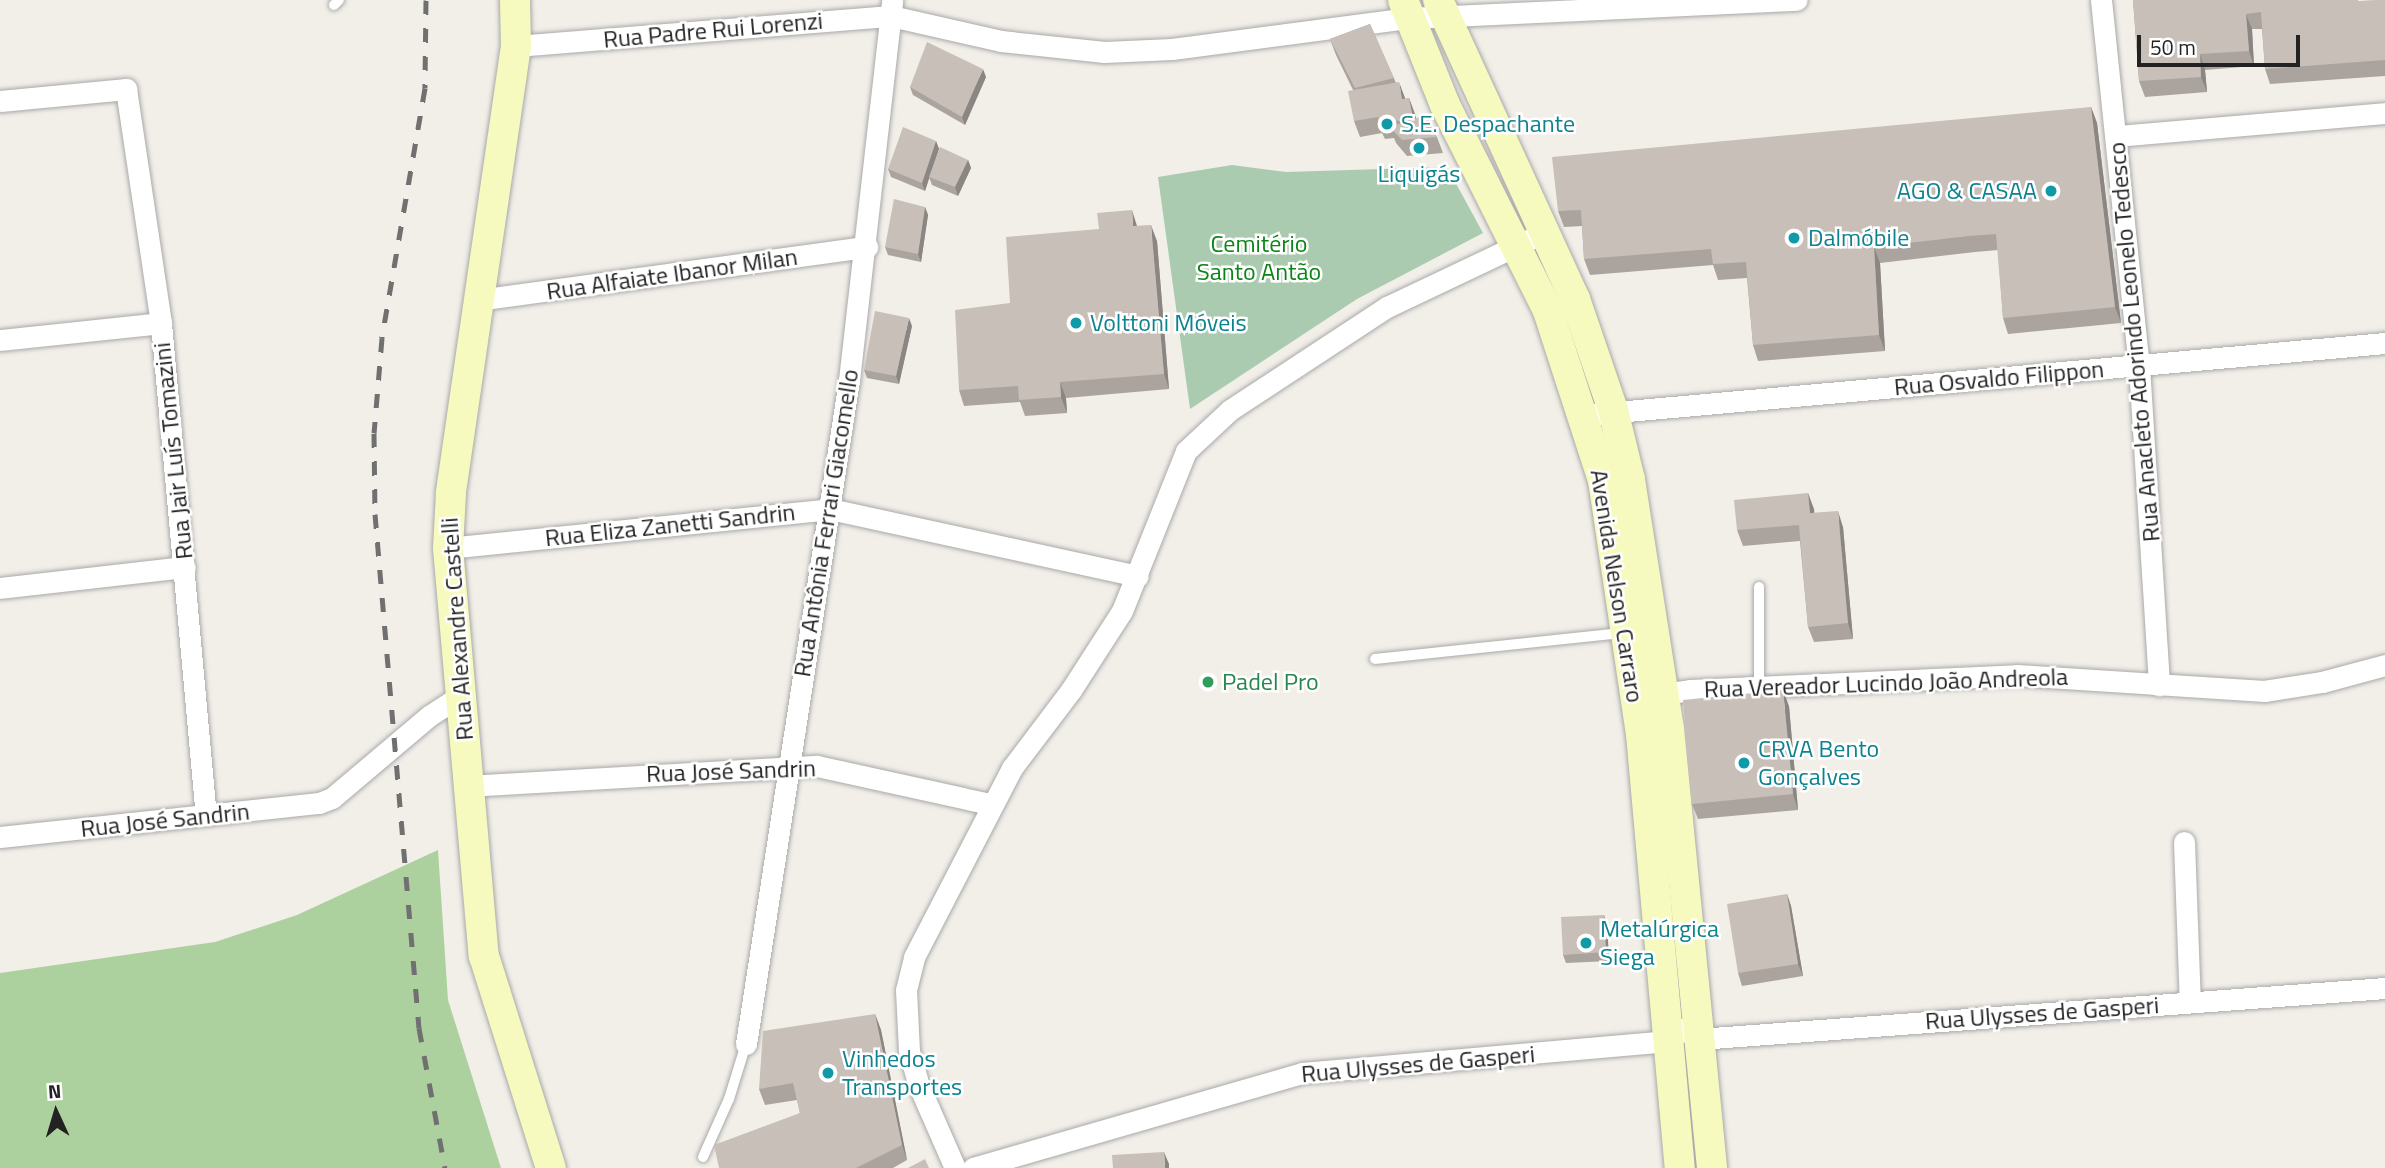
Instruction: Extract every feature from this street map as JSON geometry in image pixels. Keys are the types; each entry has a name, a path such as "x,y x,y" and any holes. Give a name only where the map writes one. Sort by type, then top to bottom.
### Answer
{"main road":[{"name":"Rua Alexandre Castelli","path":"515,0 516,46 451,493 449,548 467,786 484,956 551,1168"},
{"name":"Avenida Nelson Carraro","path":"1406,9 1445,105 1548,311 1631,568 1627,633 1650,696"},
{"name":"Avenida Nelson Carraro","path":"1442,10 1575,299 1613,410 1631,568 1699,1039 1712,1168"},
{"path":"1548,311 1575,299"},
{"name":"Avenida Nelson Carraro","path":"1655,732 1666,1041 1680,1168"}],"street":[{"name":"Rua Padre Rui Lorenzi","path":"516,46 892,8 1001,41 1104,51 1185,48 1406,9 1797,0"},
{"name":"Rua Anacleto Adorindo Leonelo Tedesco","path":"2101,0 2139,366 2159,685"},
{"name":"Rua Antônia Ferrari Giacomello","path":"746,1044 830,509 867,247 892,8"},
{"name":"Rua Jair Luís Tomazini","path":"0,101 126,89 161,323 206,816"},
{"path":"2117,136 2385,113"},
{"path":"955,1168 919,1086 909,1051 906,990 914,957 935,908 990,804 1103,642 1138,576 1176,472 1204,431 1387,307 1545,232"},
{"name":"Rua Alfaiate Ibanor Milan","path":"478,300 867,247"},
{"path":"0,340 161,323"},
{"name":"Rua Osvaldo Filippon","path":"1583,415 1613,410 2385,344"},
{"name":"Rua Eliza Zanetti Sandrin","path":"449,548 830,509 1138,576"},
{"path":"0,588 185,566"},
{"name":"Rua Vereador Lucindo João Andreola","path":"1650,696 1759,686 2017,675 2264,691 2385,665"},
{"name":"Rua José Sandrin","path":"0,837 206,816 332,798 408,732 461,695"},
{"name":"Rua José Sandrin","path":"467,786 817,765 990,804"},
{"path":"2184,842 2190,1002"},
{"name":"Rua Ulysses de Gasperi","path":"973,1168 1302,1073 1666,1041 1686,1028 1699,1039 2385,988"}],"lane":[{"path":"1759,587 1759,686"},
{"path":"1375,659 1627,633"},
{"path":"703,1157 746,1044"}],"green space":[{"name":"Cemitério Santo Antão","path":"1232,165 1286,172 1447,167 1483,233 1357,299 1190,409 1158,177"},
{"path":"438,850 448,1000 501,1168 0,1168 0,973 215,942 297,915"}],"building":[{"path":"2133,0 2385,0 2385,60 2265,69 2261,12 2246,14 2249,51 2200,54 2201,77 2139,81"},
{"path":"1370,24 1394,78 1355,88 1330,39"},
{"path":"927,42 983,69 962,117 910,87"},
{"path":"1399,82 1402,99 1409,98 1413,118 1379,124 1378,117 1354,121 1348,91"},
{"name":"Dalmóbile","path":"2091,107 2115,307 2003,318 1996,234 1969,236 1874,247 1879,335 1753,345 1746,262 1713,264 1711,249 1584,259 1581,210 1558,211 1552,157"},
{"path":"1426,115 1437,137 1402,140 1390,127"},
{"path":"903,127 936,141 922,183 888,169"},
{"path":"940,147 968,160 955,187 929,177"},
{"path":"894,199 925,207 918,254 885,247"},
{"name":"Volttoni Móveis","path":"1132,210 1133,226 1151,225 1164,374 1060,382 1061,397 1019,400 1018,386 959,390 955,310 1010,303 1006,237 1099,229 1097,213"},
{"path":"875,311 909,318 896,376 864,370"},
{"path":"1808,493 1810,513 1838,511 1848,623 1808,627 1799,525 1737,530 1734,500"},
{"name":"CRVA Bento Gonçalves","path":"1783,690 1793,794 1692,804 1683,700"},
{"path":"1787,894 1798,964 1738,973 1727,904"},
{"name":"Metalúrgica Siega","path":"1604,915 1606,952 1563,955 1561,917"},
{"name":"Vinhedos Transportes","path":"875,1014 902,1145 856,1168 719,1168 714,1145 800,1113 793,1083 759,1089 763,1031"},
{"path":"1164,1152 1165,1168 1113,1168 1112,1155"},
{"path":"925,1159 929,1168 908,1168"}],"railway":[{"path":"426,0 425,88 382,338 374,433 375,514 419,1028 445,1168"}],"place":[{"name":"S.E. Despachante","path":"1387,124"},
{"name":"Liquigás","path":"1419,148"},
{"name":"AGO & CASAA","path":"2051,191"},
{"name":"Dalmóbile","path":"1794,238"},
{"name":"Volttoni Móveis","path":"1076,323"},
{"name":"Padel Pro","path":"1208,682"},
{"name":"CRVA Bento Gonçalves","path":"1744,763"},
{"name":"Metalúrgica Siega","path":"1586,943"},
{"name":"Vinhedos Transportes","path":"828,1073"}]}
